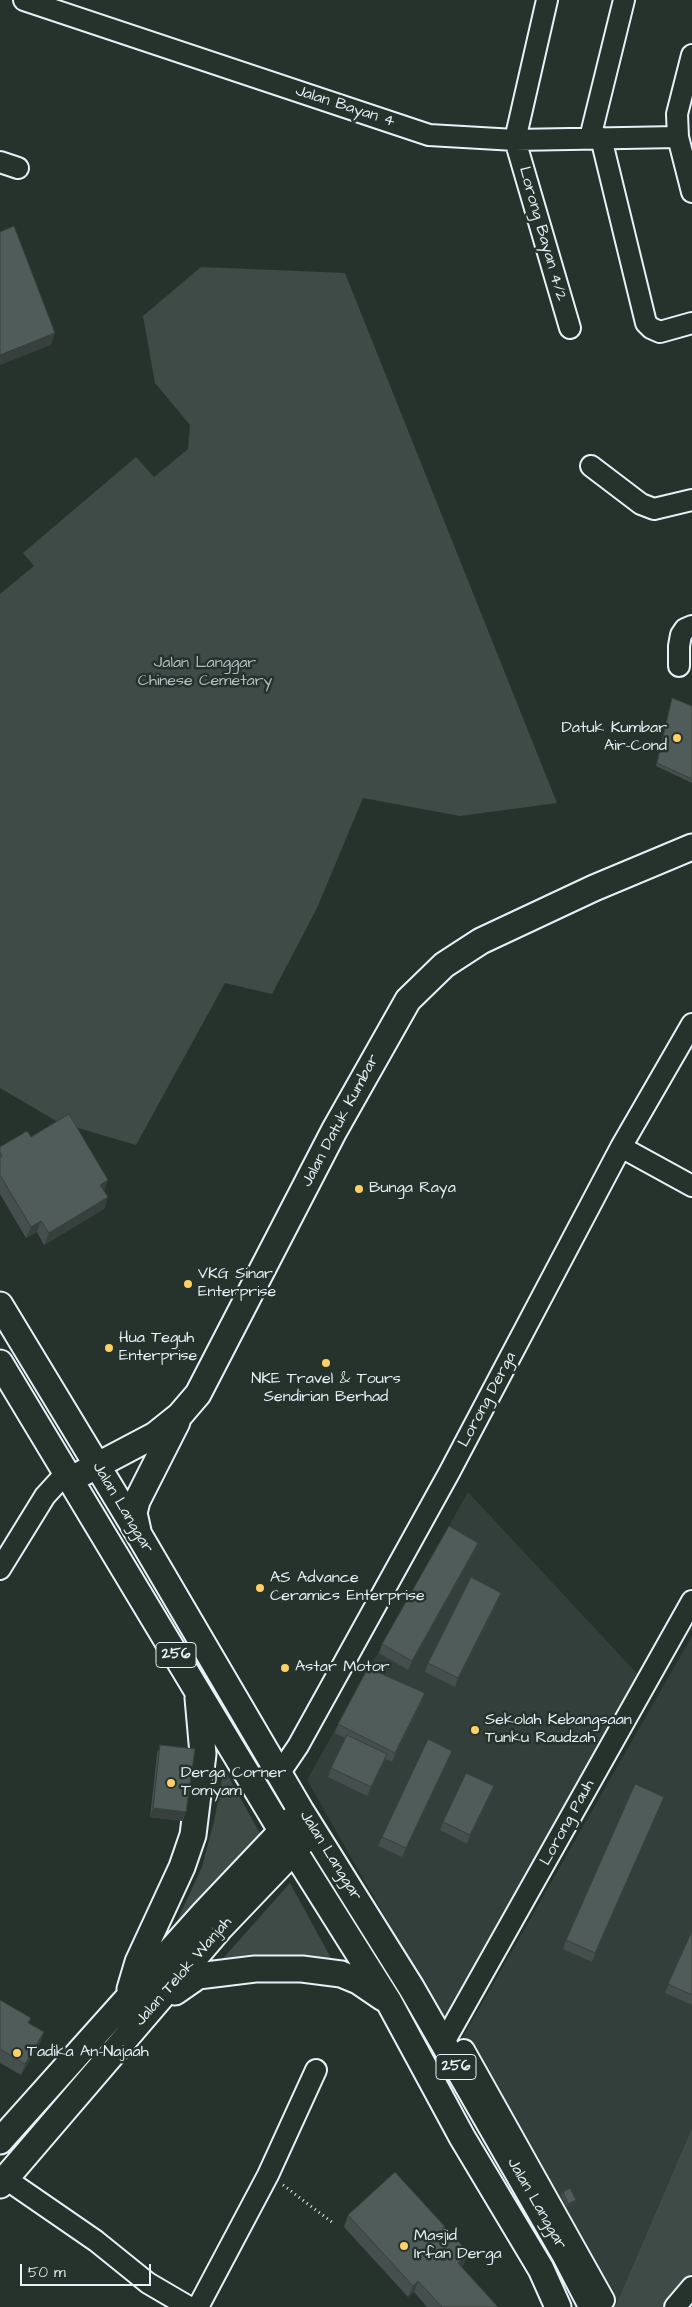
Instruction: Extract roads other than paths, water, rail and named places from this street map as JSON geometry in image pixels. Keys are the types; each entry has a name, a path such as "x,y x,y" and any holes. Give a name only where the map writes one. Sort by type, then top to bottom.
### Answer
{"main road":[{"name":"Jalan Datuk Kumbar","path":"68,1477 97,1466 155,1435 180,1415 198,1394 334,1131 408,1000 444,965 481,941 594,888 692,847"},
{"name":"Jalan Langgar","path":"0,1305 138,1533 279,1774 411,1987 454,2047 565,2255 598,2304"},
{"name":"Jalan Langgar","path":"1,1368 287,1839 389,2002 462,2137 541,2269 558,2307"},
{"path":"138,1533 134,1513 142,1487 177,1422 198,1394"},
{"path":"127,1999 138,1962 182,1867 193,1835 203,1754 196,1687"},
{"name":"Jalan Telok Wanjah","path":"4,2129 127,1999 287,1839 308,1821"},
{"name":"Jalan Telok Wanjah","path":"3,2182 220,1928 287,1839"},
{"path":"147,2014 184,1984 198,1976 255,1969 302,1969 341,1974 358,1981 389,2002"}],"street":[{"name":"Jalan Bayan 4","path":"24,0 428,134 514,140 678,137"},
{"path":"514,140 547,0"},
{"path":"624,0 595,138 646,323 650,328 660,332 692,323"},
{"path":"692,54 677,114 678,137 692,192"},
{"name":"Lorong Bayan 4/2","path":"514,140 570,328"},
{"path":"590,466 641,504 654,509 692,500"},
{"path":"679,666 678,646 681,635 685,629 692,626"},
{"name":"Lorong Derga","path":"279,1774 298,1746 449,1473 621,1147 692,1024"},
{"path":"621,1147 692,1186"},
{"path":"0,1569 45,1496 68,1477"},
{"name":"Lorong Pauh","path":"454,2047 692,1601"},
{"path":"198,2307 268,2174 316,2070"},
{"path":"3,2182 110,2251 148,2283 189,2307"},
{"path":"675,2307 692,2287"}],"place":[{"name":"Datuk Kumbar Air-Cond","path":"677,738"},
{"name":"Bunga Raya","path":"359,1189"},
{"name":"VKG Sinar Enterprise","path":"188,1284"},
{"name":"Hua Teguh Enterprise","path":"109,1348"},
{"name":"NKE Travel & Tours Sendirian Berhad","path":"326,1363"},
{"name":"AS Advance Ceramics Enterprise","path":"260,1588"},
{"name":"Astar Motor","path":"285,1668"},
{"name":"Sekolah Kebangsaan Tunku Raudzah","path":"475,1730"},
{"name":"Derga Corner Tomyam","path":"171,1783"},
{"name":"Tadika An-Najaah","path":"17,2053"},
{"name":"Masjid Irfan Derga","path":"404,2246"}],"park label":[{"name":"Jalan Langgar Chinese Cemetary","path":"205,673"}]}
